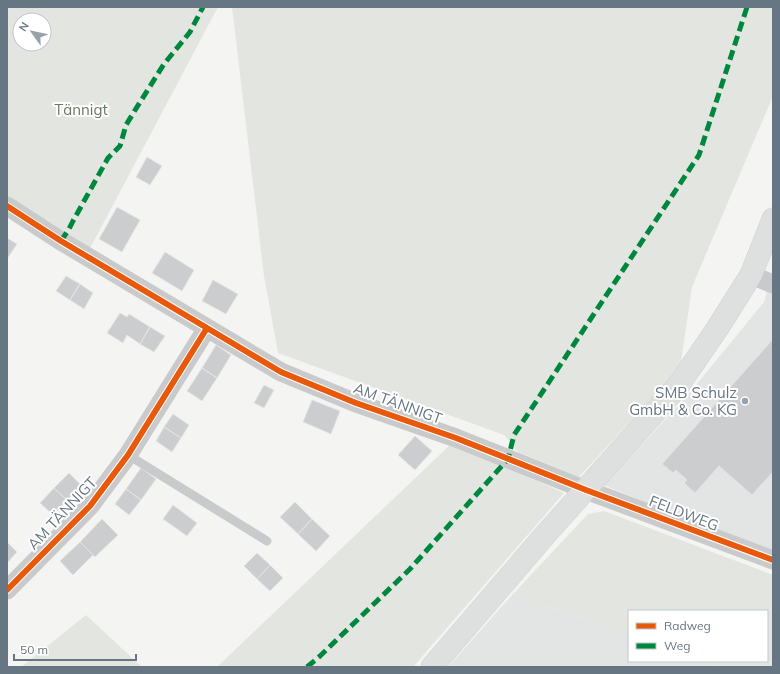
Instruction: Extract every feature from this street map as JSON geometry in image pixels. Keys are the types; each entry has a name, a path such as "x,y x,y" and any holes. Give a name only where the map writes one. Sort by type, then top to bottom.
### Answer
{"main road":[{"path":"432,667 545,535 678,386 717,329 751,275 773,219"}],"street":[{"name":"AM TÄNNIGT","path":"7,206 61,241 281,372 356,403 456,438 586,490"},
{"path":"751,275 773,284"},
{"name":"AM TÄNNIGT","path":"7,590 90,506 128,455 207,328"},
{"name":"FELDWEG","path":"586,490 773,560"}],"lane":[{"path":"128,455 267,541"}],"shaded area":[{"path":"773,272 773,556 604,485 687,396 764,302"},
{"path":"513,594 628,635 628,662 706,662 720,667 448,667"}],"green space":[{"name":"Tännigt","path":"7,7 218,7 86,256 7,206"},
{"path":"232,7 773,7 773,96 692,287 680,368 579,477 518,452 504,435 278,353 264,276"},
{"path":"452,443 564,493 413,667 217,667"},
{"path":"604,511 773,575 773,667 720,667 706,662 768,662 768,610 628,610 628,635 513,594 588,514"},
{"path":"86,615 142,667 21,667"}],"building":[{"path":"147,157 162,166 150,185 136,177"},
{"path":"117,207 140,220 122,252 99,239"},
{"path":"7,238 17,244 7,259"},
{"path":"165,252 194,270 182,291 152,273"},
{"path":"66,276 80,284 70,300 56,291"},
{"path":"213,280 238,294 226,314 202,301"},
{"path":"80,284 93,293 84,309 70,300"},
{"path":"120,313 127,317 129,314 150,327 140,344 127,335 123,343 107,333"},
{"path":"150,327 165,336 154,352 140,344"},
{"name":"SMB Schulz GmbH & Co. KG","path":"773,339 773,472 752,495 719,466 695,493 684,483 687,480 676,470 673,473 662,464"},
{"path":"216,345 231,355 217,378 202,368"},
{"path":"202,368 217,378 202,401 187,391"},
{"path":"264,385 274,390 264,408 254,403"},
{"path":"312,400 340,411 331,434 303,422"},
{"path":"173,414 189,425 181,438 164,427"},
{"path":"164,427 181,438 172,452 156,441"},
{"path":"415,436 432,451 415,470 398,455"},
{"path":"141,468 156,479 141,500 126,489"},
{"path":"69,473 82,486 67,500 54,488"},
{"path":"54,488 67,500 53,515 40,503"},
{"path":"126,489 141,500 129,515 115,504"},
{"path":"295,502 312,519 298,534 280,517"},
{"path":"173,505 197,523 187,536 163,519"},
{"path":"102,519 118,535 95,557 80,542"},
{"path":"312,519 330,536 316,551 298,534"},
{"path":"7,542 17,552 7,563"},
{"path":"80,542 93,555 73,575 60,561"},
{"path":"257,553 270,565 257,579 244,566"},
{"path":"270,565 283,578 270,591 257,579"}],"marked path":[{"path":"61,241 108,158 120,146 126,125 164,64 190,32 203,7"},
{"path":"307,667 410,569 508,459 514,435 699,155 747,7"}],"cycle path":[{"path":"7,206 61,241 207,328 128,455 90,506 7,590"},
{"path":"207,328 281,372 356,403 456,438 586,490 773,560"}],"place":[{"name":"SMB Schulz GmbH & Co. KG","path":"745,401"}]}
